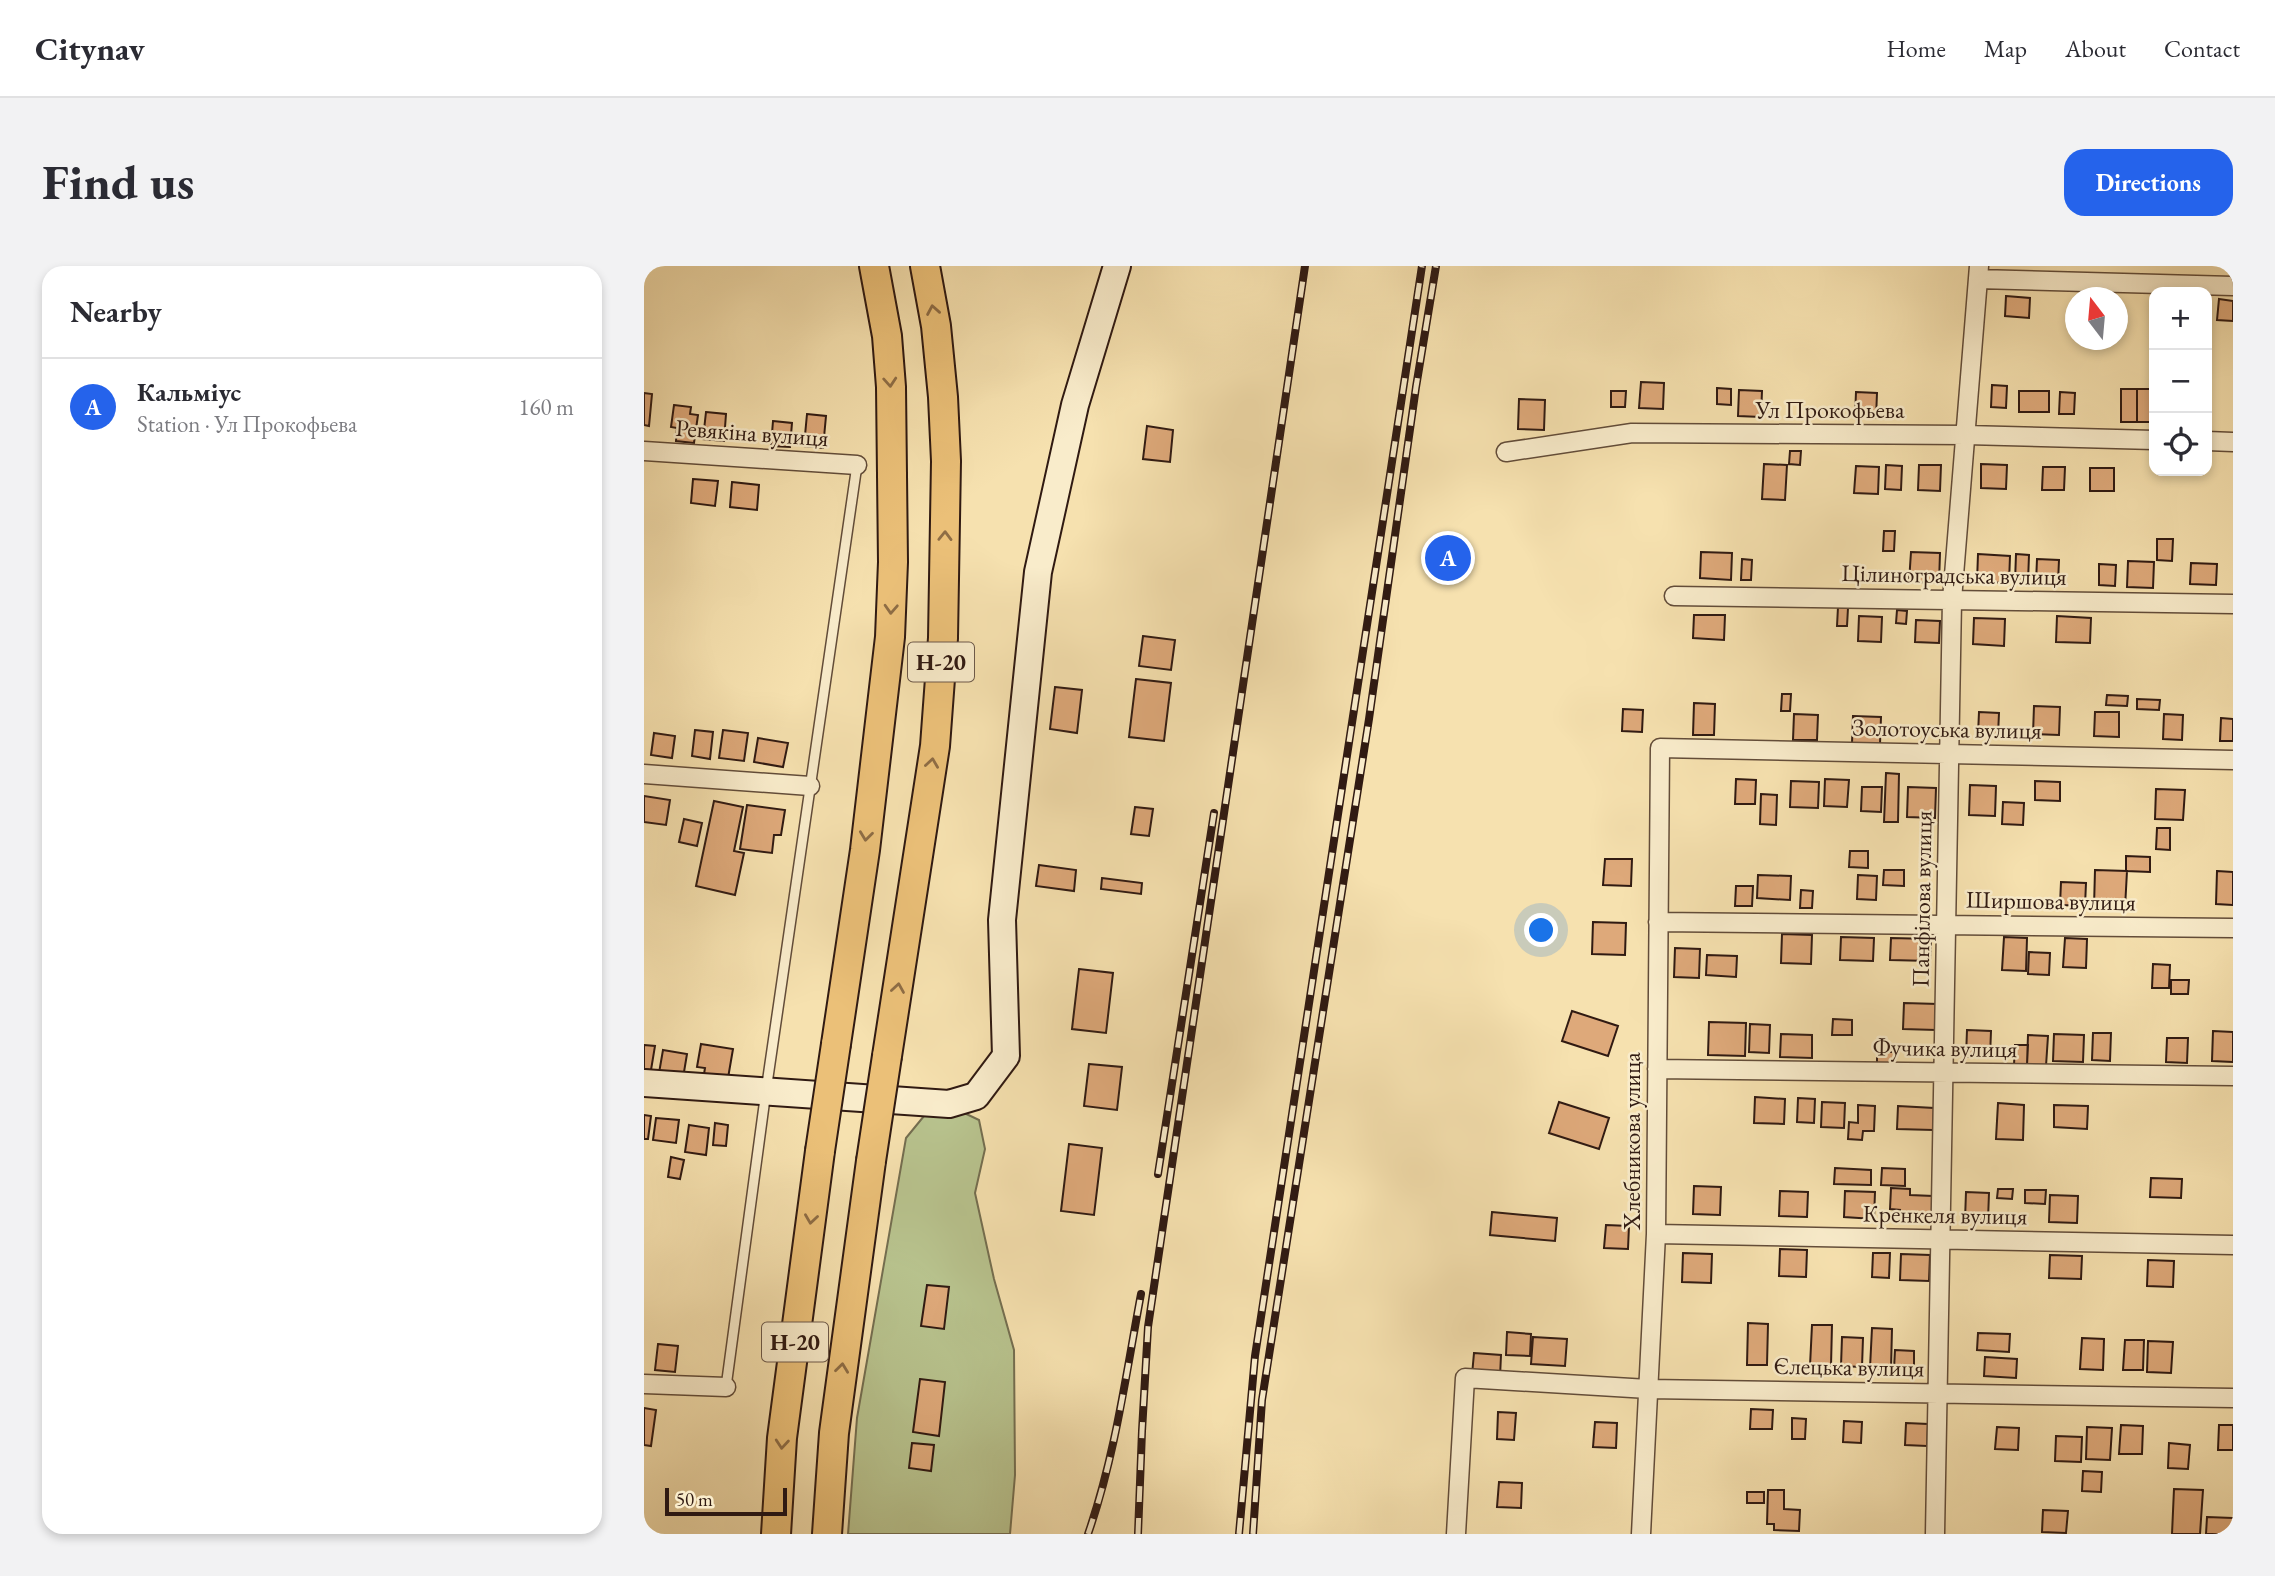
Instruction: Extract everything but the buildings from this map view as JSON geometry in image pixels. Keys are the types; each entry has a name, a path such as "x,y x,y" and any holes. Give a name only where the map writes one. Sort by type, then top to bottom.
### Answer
{"main road":[{"name":"Н-20","path":"776,1534 782,1438 820,1151 865,849 890,624 893,562 891,387 887,336 874,266"},
{"name":"Н-20","path":"827,1534 834,1433 871,1161 935,746 943,638 946,461 936,326 925,266"}],"street":[{"path":"644,1083 949,1104 976,1096 1006,1056 1002,920 1038,572 1075,405 1118,266"},
{"path":"1978,273 2233,286"},
{"name":"Панфілова вулиця","path":"1935,1534 1952,600 1978,273"},
{"name":"Ул Прокофьева","path":"1506,452 1632,433 1966,435 2149,440"},
{"path":"2212,441 2233,442"},
{"name":"Ревякiна вулиця","path":"644,451 857,465"},
{"name":"Цілиноградська вулиця","path":"1674,596 2233,604"},
{"name":"Золотоуська вулиця","path":"1660,748 2233,760"},
{"name":"Хлебникова улица","path":"1641,1534 1656,1234 1660,748"},
{"path":"644,774 810,786"},
{"name":"Ширшова вулиця","path":"1658,922 2233,928"},
{"name":"Фучика вулиця","path":"1657,1069 2233,1076"},
{"name":"Кренкеля вулиця","path":"1656,1234 2233,1245"},
{"name":"Єлецька вулиця","path":"1456,1534 1465,1378 1648,1389 2233,1398"},
{"path":"644,1384 726,1387"}],"lane":[{"path":"726,1387 857,465"}],"green space":[{"path":"958,1110 979,1120 985,1149 975,1193 994,1279 1014,1350 1015,1475 1010,1534 848,1534 857,1418 906,1138 924,1116"}],"railway":[{"path":"1138,1534 1148,1327 1305,266"},
{"path":"1239,1534 1255,1356 1422,266"},
{"path":"1253,1534 1262,1400 1369,719 1436,266"},
{"path":"1158,1174 1214,813"},
{"path":"1088,1534 1113,1445 1141,1294"}],"place":[{"name":"Кальміус","path":"1448,558"}]}
